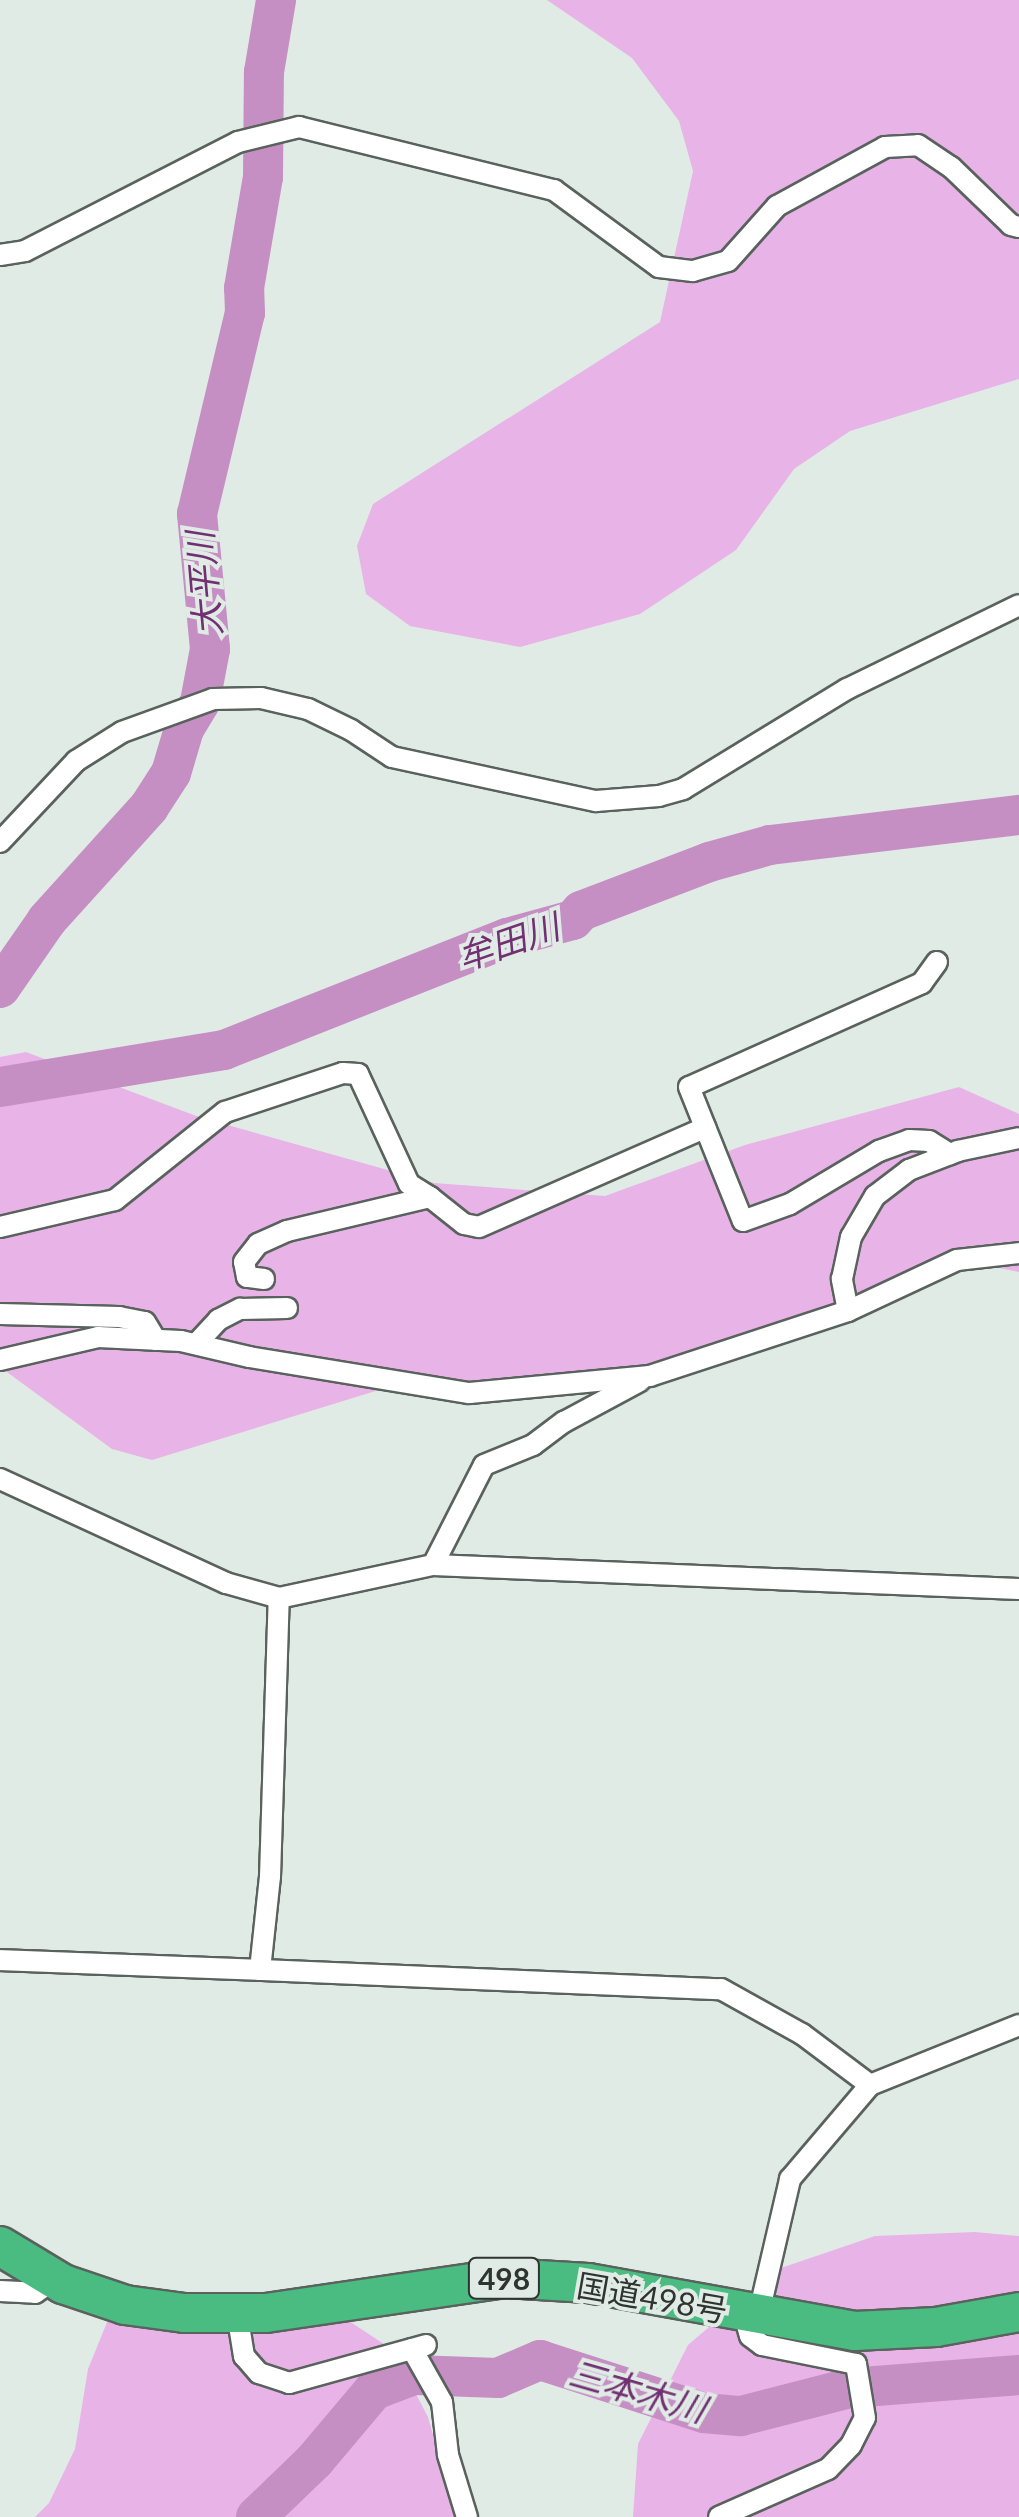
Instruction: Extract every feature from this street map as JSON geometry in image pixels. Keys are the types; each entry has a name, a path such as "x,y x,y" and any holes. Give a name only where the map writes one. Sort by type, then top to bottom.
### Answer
{"highway":[{"name":"国道498号","path":"0,2246 55,2279 124,2305 184,2313 266,2313 505,2278 588,2284 751,2316 856,2331 936,2327 1019,2312"}],"street":[{"path":"0,254 26,251 238,142 299,127 554,190 659,267 693,271 728,261 777,206 885,147 918,145 951,167 1011,225 1019,227"},
{"path":"0,842 76,762 122,732 214,699 261,698 308,709 392,757 596,801 659,796 683,789 846,689 1019,605"},
{"path":"936,962 922,982 690,1087 743,1221 790,1204 879,1151 910,1140 929,1141 950,1154"},
{"path":"0,1227 115,1200 225,1112 343,1074 358,1074 409,1184 464,1224 478,1227 706,1128"},
{"path":"848,1311 842,1279 851,1237 874,1196 909,1170 950,1154 1019,1138"},
{"path":"264,1280 246,1277 244,1262 258,1244 287,1231 430,1197"},
{"path":"433,1566 484,1464 534,1445 564,1422 650,1376 848,1311 957,1260 1019,1253"},
{"path":"196,1344 218,1320 240,1309 286,1308"},
{"path":"0,1314 119,1317 145,1322 156,1340"},
{"path":"0,1360 98,1337 196,1344 249,1358 469,1393 650,1376"},
{"path":"0,1480 226,1584 279,1598 433,1566 1019,1589"},
{"path":"260,1970 270,1877 279,1598"},
{"path":"0,1960 721,1989 802,2034 870,2086"},
{"path":"718,2517 828,2469 851,2446 866,2418 856,2364 762,2346 750,2336 751,2316 790,2179 870,2086 1019,2025"},
{"path":"0,2291 36,2293 55,2279"},
{"path":"237,2312 244,2356 259,2373 288,2383 417,2349 442,2402 448,2456 467,2517"}],"shaded area":[{"path":"547,0 1019,0 1019,379 850,431 794,469 736,550 640,614 520,647 410,626 366,594 357,546 373,504 660,322 693,171 679,121 632,58"},
{"path":"26,1052 199,1117 434,1183 605,1196 745,1145 959,1087 1019,1114 1019,1272 989,1266 913,1270 741,1354 685,1376 516,1385 449,1379 395,1385 152,1460 112,1449 0,1367 0,1057"},
{"path":"975,2232 1019,2236 1019,2517 633,2517 638,2444 688,2345 778,2269 875,2236"},
{"path":"293,2304 349,2321 393,2350 428,2417 456,2517 35,2517 49,2503 75,2449 88,2369 110,2315"}],"waterway":[{"name":"大平川","path":"0,988 47,920 149,807 171,773 184,729 200,702 210,649 197,514 245,313 244,288 263,177 264,72 276,0"},
{"name":"牟田川","path":"0,1087 224,1050 507,938 573,920 581,911 709,862 770,845 1019,815"},
{"name":"三本木川","path":"256,2517 315,2460 374,2390 414,2375 498,2378 540,2360 704,2413 741,2416 850,2388 1019,2375"}]}
